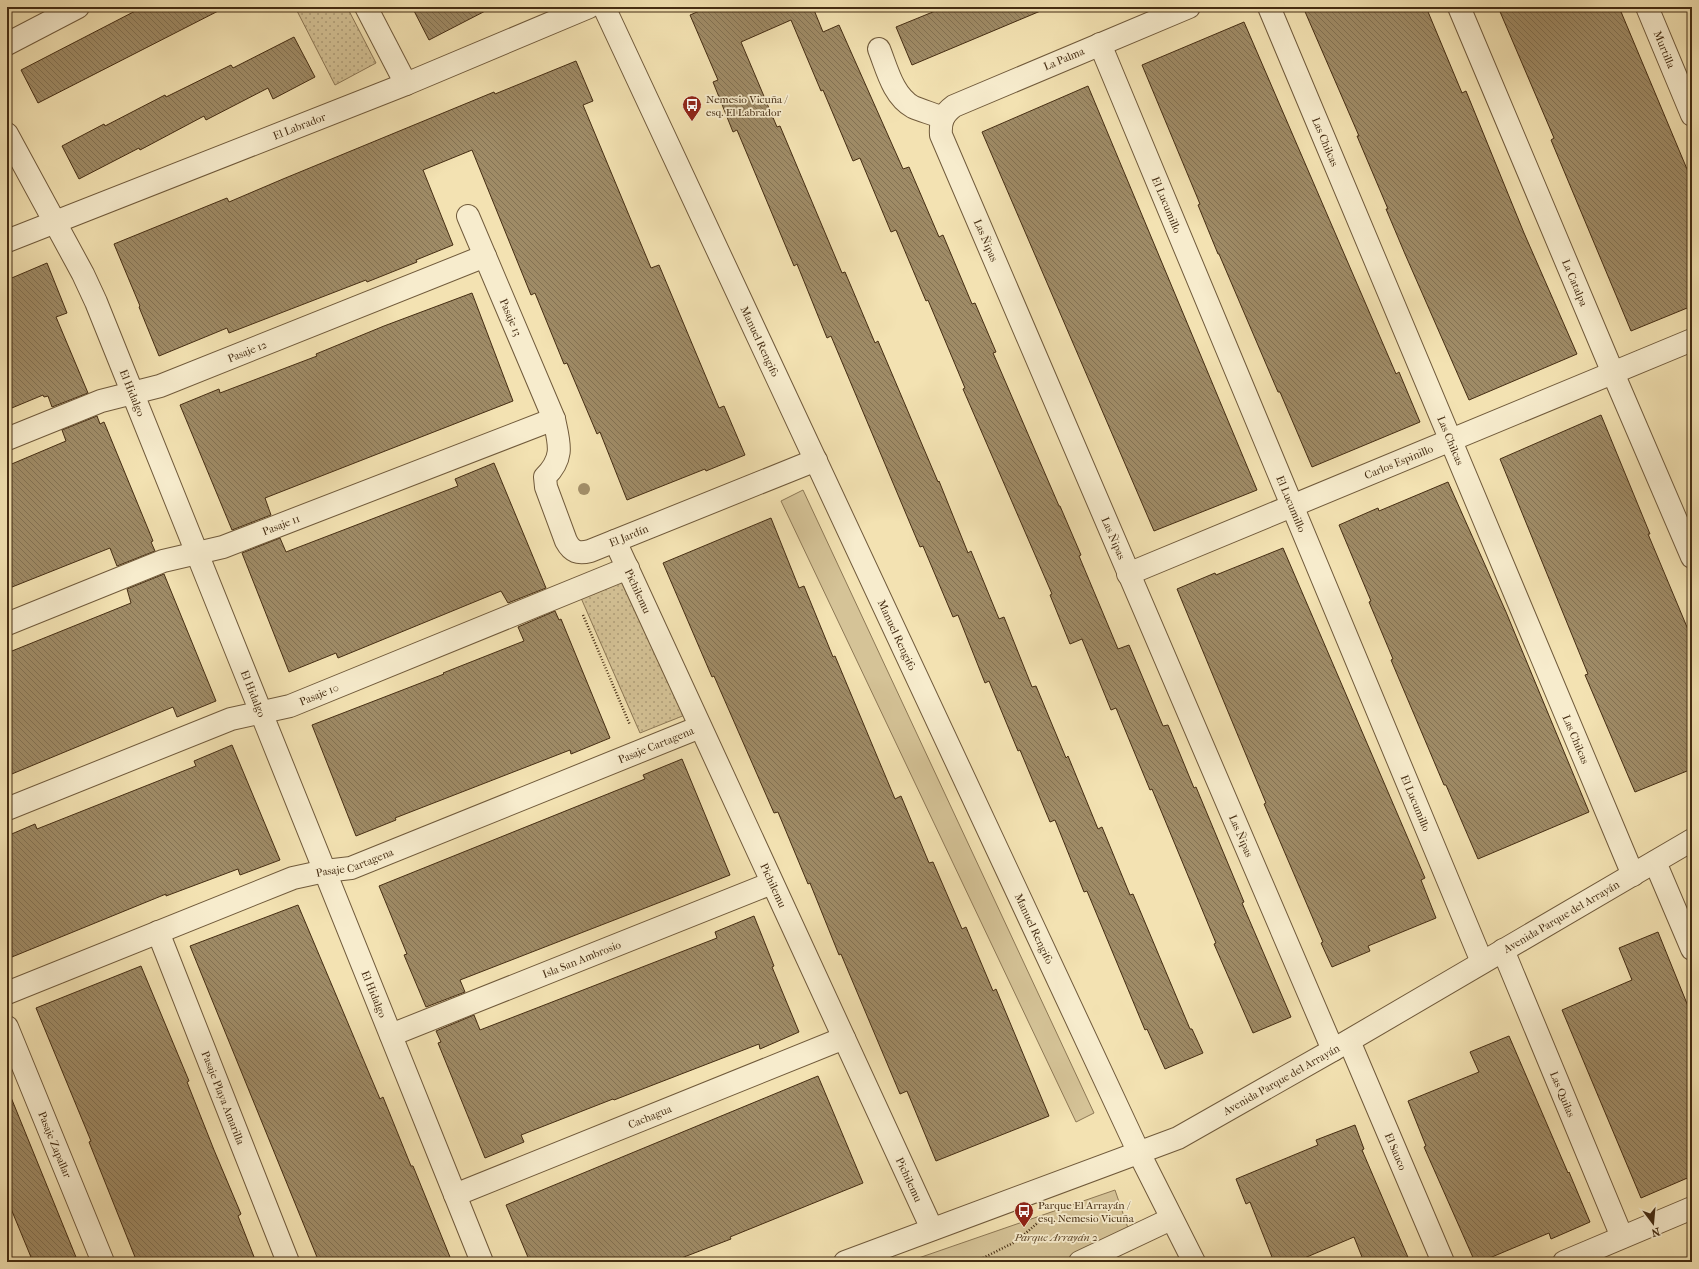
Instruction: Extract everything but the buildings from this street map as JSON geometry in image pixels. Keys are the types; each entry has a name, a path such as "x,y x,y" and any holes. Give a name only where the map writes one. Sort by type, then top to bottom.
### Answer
{"street":[{"path":"7,44 78,7"},
{"path":"366,7 406,84"},
{"name":"El Labrador","path":"7,241 406,84 589,7"},
{"name":"Manuel Rengifo","path":"604,7 1139,1153 1194,1262"},
{"name":"La Palma","path":"943,118 947,111 961,102 1189,7"},
{"name":"Las Chilcas","path":"1269,7 1633,875"},
{"name":"La Catalpa","path":"1459,7 1692,557"},
{"name":"Murtilla","path":"1646,7 1692,115"},
{"name":"El Lucumillo","path":"1100,44 1482,962"},
{"path":"879,49 894,86 901,98 913,107 943,118"},
{"name":"Las Ñipas","path":"943,118 940,126 944,143 1128,574 1341,1046"},
{"name":"El Hidalgo","path":"7,134 96,302 482,1262"},
{"name":"Pasaje 13","path":"468,216 554,418"},
{"name":"Pasaje 12","path":"7,439 101,401 160,386 485,256"},
{"name":"Carlos Espinillo","path":"1128,574 1692,340"},
{"name":"El Jardín","path":"554,418 560,449 558,460 546,477 546,487 570,547 575,552 583,553 615,541 816,460"},
{"name":"Pasaje 11","path":"7,624 163,561 223,547 554,418"},
{"name":"Pichilemu","path":"615,541 932,1230"},
{"name":"Pasaje 10","path":"7,809 231,719 290,706 628,568"},
{"name":"Pasaje Cartagena","path":"7,993 293,878 325,871 351,868 700,727"},
{"name":"Avenida Parque del Arrayán","path":"845,1262 1178,1138 1341,1046 1692,840"},
{"path":"1655,862 1692,949"},
{"name":"Isla San Ambrosio","path":"390,1035 772,883"},
{"name":"Pasaje Playa Amarilla","path":"158,932 288,1262"},
{"name":"Las Quilas","path":"1503,950 1622,1237"},
{"name":"Pasaje Zapallar","path":"7,1027 103,1262"},
{"name":"Cachagua","path":"455,1195 844,1038"},
{"name":"El Sauco","path":"1341,1046 1443,1262"},
{"path":"1564,1262 1692,1208"},
{"path":"1080,1262 1171,1219"}],"path":[{"path":"573,591 641,751"},
{"path":"975,1262 1015,1242 1041,1220"}],"green space":[{"path":"295,7 347,7 376,63 335,85"},
{"path":"803,490 1094,1113 1076,1122 781,501"},
{"path":"622,578 685,715 640,733 581,598"},
{"name":"Parque Arrayán 2","path":"1115,1190 1129,1231 1061,1262 907,1262"}],"place":[{"name":"Nemesio Vicuña / esq. El Labrador","path":"692,122"},
{"name":"Parque El Arrayán / esq. Nemesio Vicuña","path":"1024,1228"}]}
